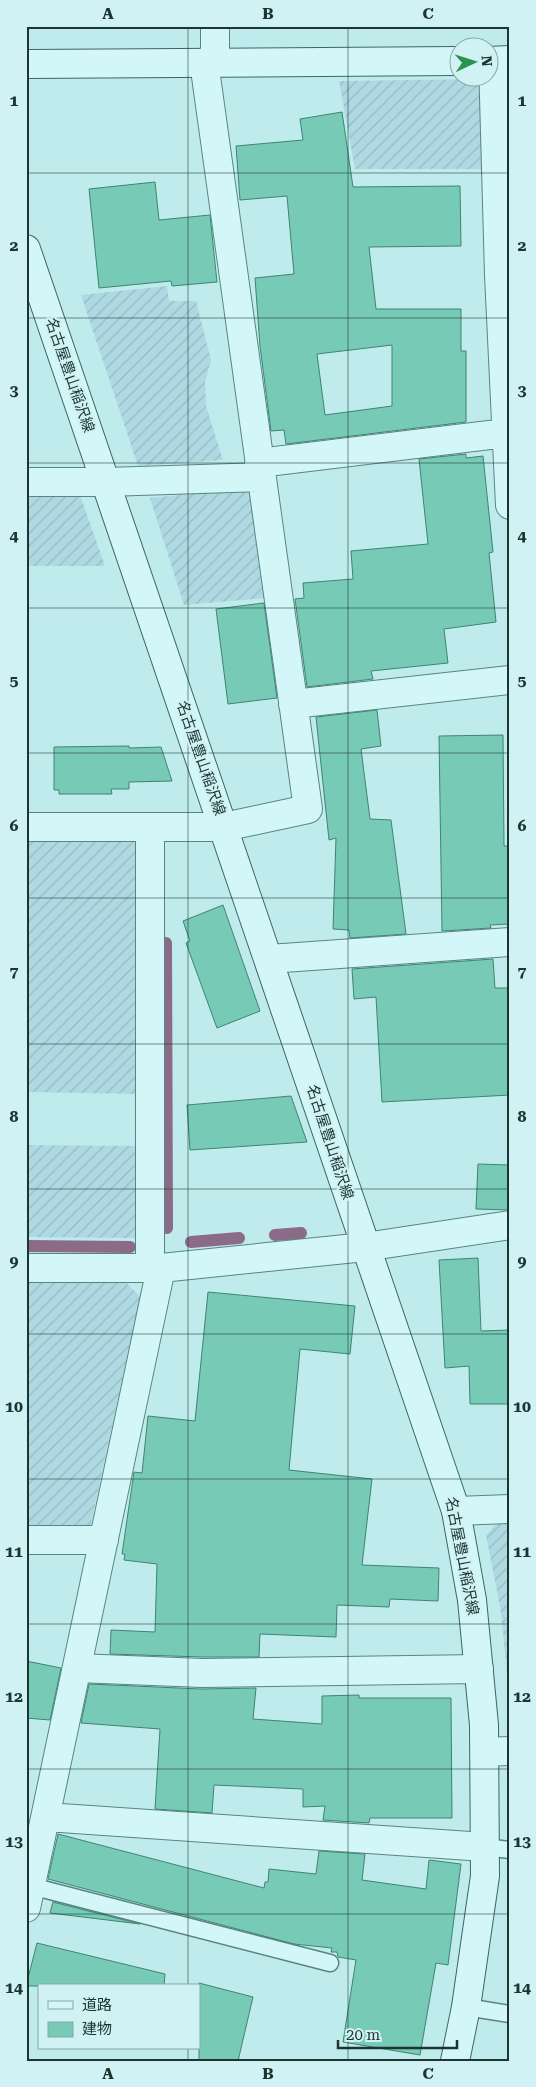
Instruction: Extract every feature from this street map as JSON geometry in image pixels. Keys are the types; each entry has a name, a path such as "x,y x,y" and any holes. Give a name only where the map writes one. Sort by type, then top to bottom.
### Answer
{"street":[{"path":"26,827 224,827 308,809 260,470 210,62 215,26"},
{"path":"26,64 448,61"},
{"path":"497,88 499,275 510,505"},
{"name":"名古屋豊山稲沢線","path":"26,249 456,1511 472,1600 479,1669 497,1751 498,1849 485,1876 466,2007 455,2061"},
{"path":"26,482 106,482 260,470 506,433"},
{"path":"293,704 510,680"},
{"path":"29,1898 104,1540 156,1268 150,827"},
{"path":"269,959 510,942"},
{"path":"26,1268 156,1268 365,1247 510,1225"},
{"path":"456,1511 510,1509"},
{"path":"26,1540 104,1540"},
{"path":"77,1668 202,1673 479,1669"},
{"path":"46,1817 498,1849"}],"lane":[{"path":"29,1898 330,1963"},
{"path":"466,2007 510,2014"}],"shaded area":[{"path":"448,79 448,88 483,88 484,169 355,169 339,81"},
{"path":"167,286 169,301 196,301 211,360 205,382 206,406 223,460 138,466 81,295"},
{"path":"250,488 265,598 184,605 150,498"},
{"path":"79,492 105,566 26,566 26,493"},
{"path":"26,839 140,840 137,1094 26,1092"},
{"path":"26,1145 136,1146 136,1238 26,1237"},
{"path":"26,1282 127,1283 140,1297 89,1532 26,1531"},
{"path":"500,1520 510,1520 510,1704 501,1612 486,1535"}],"building":[{"path":"342,112 353,187 460,186 461,246 369,247 376,309 461,309 461,351 466,351 466,422 286,444 284,430 271,431 260,346 255,278 294,274 287,196 240,200 236,146 303,140 300,119","holes":["392,345 392,406 325,415 317,354"]},
{"path":"155,182 159,220 210,215 217,282 172,286 171,281 99,288 89,189"},
{"path":"466,454 466,458 483,456 493,552 489,553 496,622 444,629 448,663 371,671 373,679 307,687 295,599 304,598 303,583 353,579 351,551 428,544 419,459"},
{"path":"264,603 277,698 228,704 216,609"},
{"path":"377,710 381,746 361,749 370,819 391,820 406,934 350,938 349,930 333,929 336,838 329,840 316,717"},
{"path":"503,735 504,846 510,846 510,924 490,925 491,928 442,931 439,736"},
{"path":"129,746 129,748 161,747 172,781 129,782 129,789 111,789 112,794 59,794 59,790 54,790 54,747"},
{"path":"223,905 260,1011 217,1028 186,943 190,941 183,921"},
{"path":"493,959 495,988 510,988 510,1095 382,1102 376,997 354,999 352,969"},
{"path":"291,1096 307,1142 190,1150 187,1105"},
{"path":"478,1164 510,1165 510,1210 476,1209"},
{"path":"478,1258 481,1331 510,1330 510,1404 470,1404 469,1366 445,1368 439,1260"},
{"path":"208,1292 355,1306 350,1354 300,1349 289,1470 372,1479 362,1565 439,1568 438,1601 390,1599 389,1607 337,1605 336,1637 260,1634 259,1657 110,1654 111,1630 155,1632 157,1564 124,1560 125,1554 122,1554 134,1472 142,1473 148,1416 195,1421"},
{"path":"26,1661 61,1668 50,1720 26,1718"},
{"path":"89,1684 201,1689 256,1688 253,1719 322,1724 322,1696 359,1695 359,1698 451,1698 452,1818 370,1818 369,1823 323,1820 325,1806 303,1807 303,1789 214,1785 212,1813 155,1809 160,1729 81,1723"},
{"path":"58,1834 264,1888 265,1882 268,1882 269,1869 316,1874 319,1851 365,1854 362,1880 426,1889 429,1860 461,1864 448,1965 436,1963 420,2055 343,2042 356,1960 338,1957 337,1952 331,1952 332,1948 294,1944 48,1879"},
{"path":"53,1902 140,1924 50,1913"},
{"path":"37,1943 165,1974 164,1984 38,1984 38,1986 26,1986"},
{"path":"199,1984 253,1997 238,2061 199,2061"}],"waterway":[{"path":"166,943 167,1228"},
{"path":"275,1235 301,1233"},
{"path":"191,1242 239,1238"},
{"path":"26,1246 130,1247"}]}
